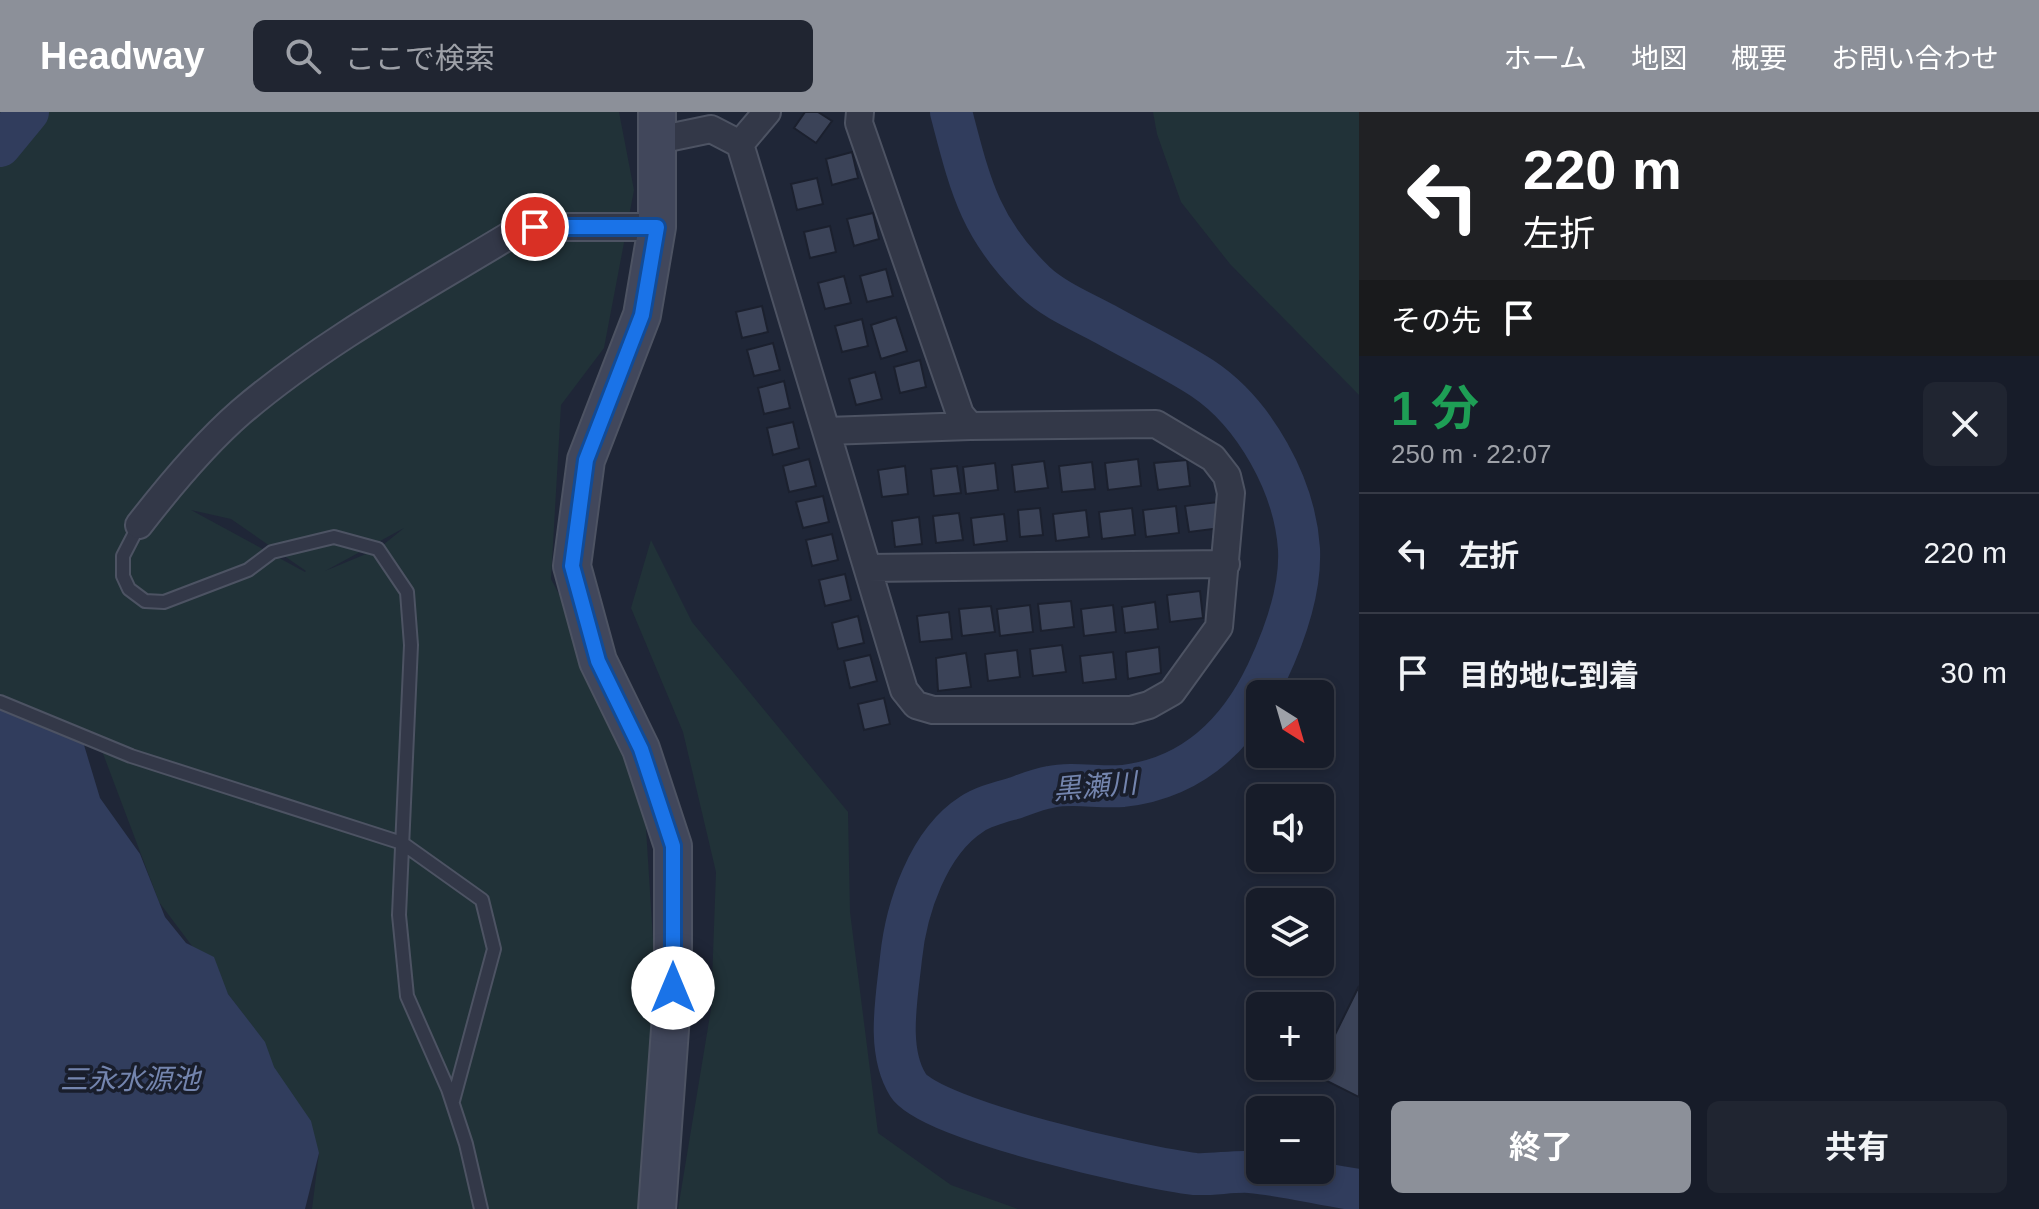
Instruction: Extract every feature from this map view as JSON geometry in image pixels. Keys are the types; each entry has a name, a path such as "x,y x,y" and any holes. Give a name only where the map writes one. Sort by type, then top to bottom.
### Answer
{"main road":[{"path":"657,1209 673,988 673,846 641,749 598,661 572,566 586,460 642,315 657,227 658,126"}],"street":[{"path":"740,144 767,112"},
{"path":"860,112 859,123 960,414 970,426"},
{"path":"658,126 711,129 740,144 904,690 916,705 933,710 1131,710 1149,705 1172,692 1219,627 1231,493 1227,476 1213,458 1156,424 827,431"},
{"path":"139,525 174,479 241,412 340,337 507,237 535,227 657,227"},
{"path":"868,568 1226,564"}],"lane":[{"path":"139,525 123,556 123,576 129,589 145,601 164,602 248,570 272,552 334,537 378,549 407,592 411,645 399,915 407,996 452,1101 481,1209"},
{"path":"0,702 131,756 402,843 482,900 494,949 452,1101"}],"shaded area":[{"path":"0,112 619,112 634,190 604,348 561,405 551,579 641,749 670,1209 312,1209 319,1153 243,1014 159,902 99,743 0,700","holes":["191,510 231,519 306,571 305,572","404,528 378,549 325,571"]},
{"path":"1153,112 1359,112 1359,395 1230,264 1181,202 1157,134"},
{"path":"651,540 692,622 848,812 850,912 878,1133 951,1185 1018,1209 678,1209 711,1009 716,872 683,732 631,608"}],"water":[{"name":"三永水源池","path":"0,699 81,735 100,798 140,854 165,917 186,943 214,957 228,994 265,1042 274,1067 311,1121 319,1153 305,1209 0,1209"}],"building":[{"path":"805,112 818,112 832,121 816,143 794,128"},
{"path":"852,152 858,178 832,185 826,159"},
{"path":"817,178 823,204 797,210 791,184"},
{"path":"873,213 879,239 854,246 847,219"},
{"path":"830,226 836,252 810,258 804,232"},
{"path":"886,269 893,296 867,302 860,276"},
{"path":"844,276 851,303 825,309 818,283"},
{"path":"762,306 768,332 742,338 736,312"},
{"path":"896,317 907,351 881,359 871,325"},
{"path":"862,319 868,346 842,352 835,326"},
{"path":"773,343 780,370 754,376 747,350"},
{"path":"920,360 926,387 900,393 894,367"},
{"path":"875,372 882,399 856,405 849,379"},
{"path":"784,381 790,408 764,414 758,388"},
{"path":"793,422 799,448 773,455 767,428"},
{"path":"809,459 816,486 789,492 783,466"},
{"path":"1138,459 1141,486 1108,490 1105,463"},
{"path":"1187,460 1190,486 1158,490 1154,463"},
{"path":"1044,461 1048,488 1015,492 1012,465"},
{"path":"1092,462 1095,489 1062,492 1059,466"},
{"path":"995,463 998,490 966,494 963,467"},
{"path":"905,466 908,494 882,497 878,470"},
{"path":"957,466 961,493 934,496 931,469"},
{"path":"823,496 829,522 803,528 796,502"},
{"path":"1218,502 1221,528 1189,532 1185,506"},
{"path":"1176,506 1179,533 1146,537 1143,510"},
{"path":"1040,508 1043,535 1020,537 1018,510"},
{"path":"1132,508 1135,535 1102,539 1099,512"},
{"path":"1086,510 1089,537 1056,541 1053,514"},
{"path":"959,513 963,540 936,543 933,516"},
{"path":"1004,514 1007,541 974,545 971,518"},
{"path":"919,517 922,544 895,547 892,521"},
{"path":"832,534 838,560 812,566 806,540"},
{"path":"845,574 851,600 825,606 819,580"},
{"path":"1200,591 1203,618 1170,622 1167,595"},
{"path":"1071,601 1074,627 1041,631 1038,604"},
{"path":"1155,602 1158,629 1125,633 1122,607"},
{"path":"1030,605 1033,632 1000,636 997,609"},
{"path":"1113,605 1116,632 1084,636 1081,609"},
{"path":"991,606 995,632 962,636 959,609"},
{"path":"949,612 952,639 920,642 917,616"},
{"path":"858,616 864,643 838,649 832,623"},
{"path":"1062,645 1066,672 1033,676 1030,649"},
{"path":"1159,647 1161,673 1128,679 1126,652"},
{"path":"1017,650 1020,677 988,681 985,654"},
{"path":"1113,652 1116,679 1083,683 1080,656"},
{"path":"966,653 971,687 938,691 936,658"},
{"path":"870,655 877,681 850,688 844,661"},
{"path":"884,698 890,724 864,730 858,704"},
{"path":"1359,986 1359,1097 1325,1080 1334,1080 1334,1037"}],"waterway":[{"path":"0,146 28,112"},
{"name":"黒瀬川","path":"951,112 979,204 1001,243 1035,282 1060,300 1202,378 1221,393 1255,431 1281,476 1290,501 1296,525 1299,565 1290,613 1267,673 1242,715 1227,733 1192,763 1148,781 1123,786 1059,786 993,804 972,814 943,841 914,898 904,939 895,1023 901,1071 908,1085 925,1099 956,1113 1042,1141 1195,1174 1250,1172 1359,1190"}],"route":[{"path":"535,227 657,227 642,315 586,460 572,566 598,661 641,749 673,846 673,988"}]}
